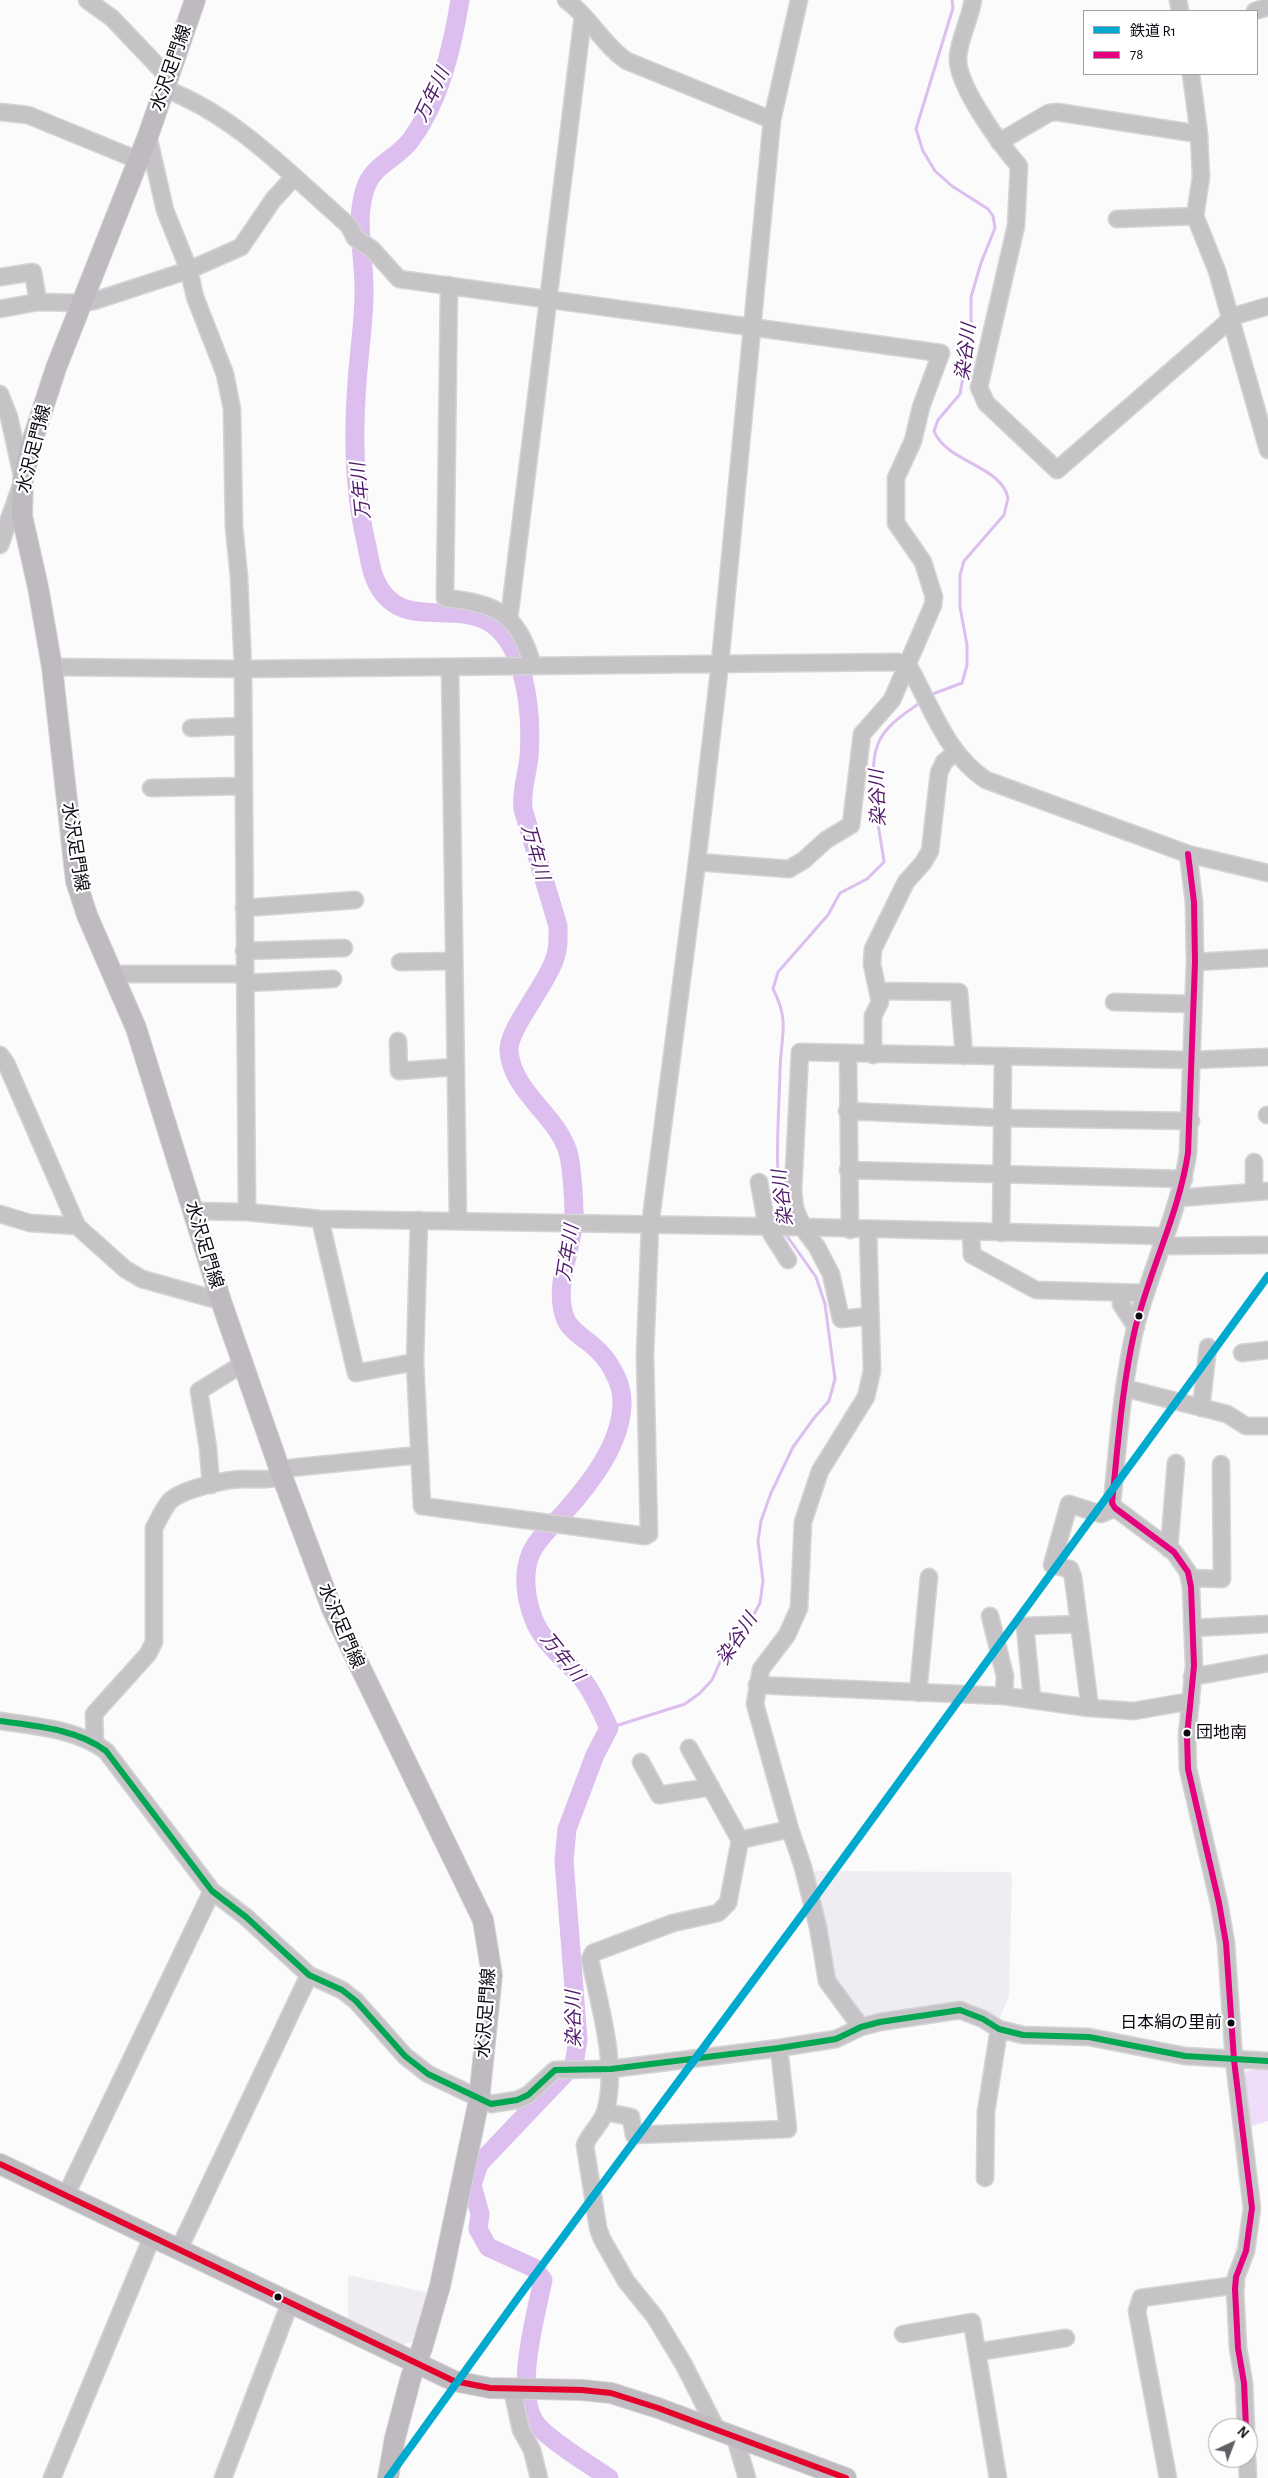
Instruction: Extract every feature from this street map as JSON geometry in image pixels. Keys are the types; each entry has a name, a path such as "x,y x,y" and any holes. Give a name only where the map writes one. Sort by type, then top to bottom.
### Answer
{"main road":[{"name":"水沢足門線","path":"195,0 148,136 80,303 56,368 30,448 23,480 22,516 38,587 52,666 76,881 87,915 136,1028 221,1302 244,1363 281,1473 336,1617 483,1920 492,1975 479,2100 440,2286 395,2438 388,2478"},
{"path":"0,2164 461,2383 475,2387 611,2393 634,2399 840,2477"}],"street":[{"path":"87,0 112,18 167,83 245,135 338,216 348,226 355,238 372,249 398,278 941,353 920,407 913,441 896,478 896,523 923,562 934,597 933,605 892,700 862,734 853,821 847,829 826,840 804,860 789,869 697,862"},
{"path":"566,0 609,46 627,61 772,120"},
{"path":"419,1220 415,1362 418,1455 422,1506 645,1536 649,1534 646,1355 650,1226 697,862 720,664 772,120 799,0"},
{"path":"973,0 958,63 961,78 999,142 1019,166 1020,190 1016,226 979,387 986,403 1057,470 1231,317 1268,306"},
{"path":"509,619 583,16"},
{"path":"1191,75 1199,134 1201,177 1195,216 1217,271 1268,450"},
{"path":"0,112 28,115 138,160"},
{"path":"999,142 1049,113 1057,112 1199,134"},
{"path":"148,136 165,210 190,270 195,297 225,374 232,408 234,527 239,577 243,669 247,1212"},
{"path":"0,309 38,302 80,303 94,301 190,270 241,246 273,200 294,177"},
{"path":"1118,219 1195,216"},
{"path":"0,277 32,272 38,302"},
{"path":"449,285 445,598 484,604 509,619 519,630 533,666"},
{"path":"0,394 15,441 23,480 0,545"},
{"path":"52,666 243,669 898,662 908,665 955,753 974,772 986,780 1188,854 1268,873"},
{"path":"450,667 458,1220"},
{"path":"191,728 242,726"},
{"path":"873,1055 873,1016 880,1002 872,964 873,950 906,882 923,863 930,851 939,774 944,762 955,753"},
{"path":"151,788 243,786"},
{"path":"1188,854 1194,902 1195,962 1191,1121 1184,1179 1136,1327 1124,1388 1112,1503 1115,1508 1183,1562 1189,1578 1194,1666 1187,1736 1188,1769 1225,1935 1234,2060 1252,2208 1246,2251 1236,2285 1238,2348 1244,2382 1246,2418"},
{"path":"244,908 355,900"},
{"path":"244,951 344,948"},
{"path":"1195,962 1268,958"},
{"path":"400,962 453,961"},
{"path":"113,974 333,979"},
{"path":"878,991 959,992 964,1056"},
{"path":"1114,1002 1193,1004"},
{"path":"398,1041 400,1071 455,1067"},
{"path":"788,1260 785,1227 795,1208 793,1192 800,1052 873,1055 1192,1060 1268,1057"},
{"path":"848,1054 847,1111 850,1230"},
{"path":"0,1055 6,1063 77,1226 125,1269 142,1278 221,1302"},
{"path":"1001,1234 1004,1056"},
{"path":"847,1111 1004,1118 1191,1121"},
{"path":"1178,1198 1261,1191 1254,1162"},
{"path":"848,1170 1184,1179"},
{"path":"759,1182 785,1227 825,1259 831,1274 842,1319 870,1316"},
{"path":"193,1211 247,1212 320,1219 458,1220 650,1226 868,1229 1268,1245"},
{"path":"0,1214 30,1223 77,1226"},
{"path":"320,1219 356,1373 415,1362"},
{"path":"861,2027 826,1981 818,1927 805,1872 790,1829 755,1704 761,1669 787,1635 799,1608 803,1522 820,1471 866,1397 870,1386 872,1364 868,1229"},
{"path":"971,1232 972,1255 1036,1290 1123,1294 1146,1293"},
{"path":"1123,1294 1121,1304 1136,1327"},
{"path":"1201,1408 1208,1347"},
{"path":"1242,1353 1268,1350"},
{"path":"210,1485 208,1448 199,1391 244,1363"},
{"path":"1124,1388 1227,1414 1246,1426 1268,1426"},
{"path":"95,1743 94,1714 148,1654 154,1642 154,1528 171,1500 190,1491 210,1485 245,1479 266,1481 281,1473 418,1455"},
{"path":"1169,1549 1176,1463"},
{"path":"1189,1578 1222,1579 1221,1464"},
{"path":"1090,1708 1072,1572 1067,1568 1052,1565 1069,1504 1101,1514 1115,1508"},
{"path":"918,1693 929,1577"},
{"path":"990,1616 1005,1676 1004,1696"},
{"path":"1032,1698 1025,1626 1079,1624"},
{"path":"1193,1628 1268,1624"},
{"path":"1192,1677 1268,1663"},
{"path":"757,1685 1004,1696 1032,1698 1090,1708 1134,1710 1191,1701"},
{"path":"0,1721 40,1726 95,1743 106,1752 212,1891 246,1917 309,1976 342,1990 356,2001 405,2056 428,2074 479,2100 491,2104 517,2100 528,2095 555,2070 611,2069 779,2048 836,2039 861,2027 880,2022 960,2010 975,2015 999,2029 1023,2035 1089,2037 1185,2056 1268,2061"},
{"path":"690,1748 740,1840 731,1894 728,1903 718,1913 673,1922 593,1953 590,1959 611,2069 606,2112 589,2135 586,2145 598,2228 626,2281 656,2317 726,2433 747,2478"},
{"path":"641,1762 659,1795 711,1787"},
{"path":"740,1840 790,1829"},
{"path":"66,2195 212,1891"},
{"path":"179,2250 309,1976"},
{"path":"985,2178 986,2112 999,2029"},
{"path":"606,2112 631,2117 634,2135 788,2129 779,2048"},
{"path":"52,2478 152,2237"},
{"path":"1168,2478 1137,2310 1141,2298 1236,2285"},
{"path":"223,2478 290,2303"},
{"path":"903,2334 972,2322 998,2478"},
{"path":"977,2352 1066,2338"},
{"path":"515,2389 521,2430 532,2450 539,2478"}],"shaded area":[{"path":"816,1871 1009,1872 1012,1875 1009,1997 1000,2017 993,2019 977,2010 864,2021 830,1982 811,1876"},
{"path":"1268,2068 1268,2121 1249,2127 1244,2075 1247,2071"},
{"path":"348,2275 429,2293 416,2340 397,2347 348,2327"}],"waterway":[{"name":"万年川","path":"460,0 449,56 429,109 405,147 381,166 371,177 363,197 360,224 364,303 356,402 357,483 362,523 371,566 375,579 389,600 407,609 470,615 491,623 508,641 522,673 528,704 530,736 523,809 558,926 558,942 551,968 514,1031 509,1051 512,1066 518,1079 555,1126 568,1152 574,1216 562,1281 562,1307 566,1320 574,1331 589,1342 604,1357 617,1379 622,1396 620,1419 610,1449 602,1464 583,1490 541,1537 528,1561 526,1578 529,1604 538,1628 549,1644 587,1685 609,1728 595,1755 567,1829 564,1861 578,2040 574,2064 479,2164 472,2185 480,2214 478,2229 488,2247 534,2268 543,2280 528,2355 526,2376 530,2413 538,2426 552,2439 609,2478"},
{"name":"染谷川","path":"930,695 962,683 967,665 967,645 960,607 960,575 964,561 1004,515 1008,498 1003,487 995,478 950,450 941,442 934,431 938,420 960,394 971,333 971,297 981,263 995,228 993,216 988,209 952,186 935,171 923,151 916,129 953,8 952,0"},
{"name":"染谷川","path":"784,1223 778,1166 783,1019 773,989 778,972 828,915 840,893 867,879 884,862 875,802 873,770 875,756 881,737 886,731 896,720 921,702"},
{"name":"染谷川","path":"609,1728 685,1704 700,1693 712,1680 725,1651 753,1616 760,1603 763,1581 758,1541 761,1521 771,1493 793,1447 829,1401 835,1379 825,1304 816,1277 787,1236 786,1231"}],"rail line":[{"name":"R1","path":"388,2478 520,2295 813,1900 1268,1276"}],"transit line":[{"name":"78","path":"1188,854 1194,902 1195,962 1188,1153 1178,1197 1135,1329 1118,1437 1112,1503 1115,1508 1174,1552 1188,1572 1191,1587 1194,1666 1187,1736 1188,1769 1219,1903 1226,1943 1234,2060 1252,2208 1246,2251 1236,2277 1235,2289 1238,2348 1244,2383 1246,2418"},
{"path":"0,1721 69,1733 106,1751 212,1891 246,1917 309,1975 342,1990 356,2001 405,2056 428,2074 491,2104 517,2100 528,2095 555,2070 611,2069 779,2048 836,2039 861,2027 880,2022 960,2010 983,2019 999,2029 1023,2035 1089,2037 1185,2056 1268,2061"},
{"path":"0,2164 454,2381 490,2388 582,2390 611,2393 658,2408 846,2478"}],"place":[{"name":"団地南","path":"1187,1733"},
{"name":"日本絹の里前","path":"1231,2023"}]}
